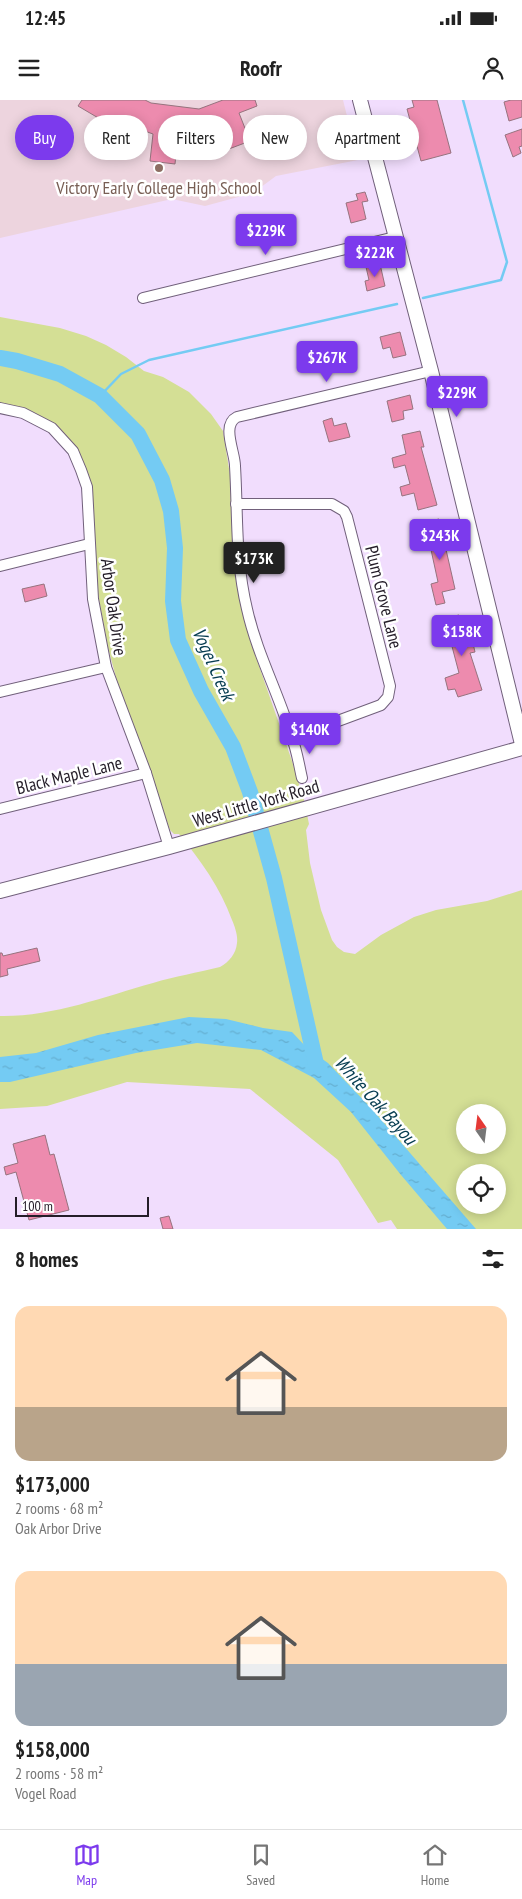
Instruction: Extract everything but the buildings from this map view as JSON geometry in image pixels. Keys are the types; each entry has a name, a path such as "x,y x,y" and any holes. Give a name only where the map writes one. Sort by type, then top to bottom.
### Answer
{"street":[{"path":"360,100 431,371 522,744"},
{"path":"143,298 395,237"},
{"path":"302,778 292,738 253,633 247,610 238,566 236,464 229,427 232,420 431,371"},
{"name":"Arbor Oak Drive","path":"0,408 23,413 52,428 73,451 87,487 89,544 94,599 106,667 146,773 169,847"},
{"name":"Plum Grove Lane","path":"236,504 332,504 344,511 390,686 388,696 374,709 292,738"},
{"path":"0,566 89,544"},
{"path":"0,692 106,667"},
{"name":"West Little York Road","path":"0,891 169,847 522,748"},
{"name":"Black Maple Lane","path":"0,809 146,773"}],"shaded area":[{"name":"Victory Early College High School","path":"0,100 343,100 347,115 317,115 317,160 358,160 276,176 253,193 205,206 172,199 0,238"}],"green space":[{"path":"0,317 60,328 86,336 106,345 144,371 163,377 189,392 211,414 223,431 230,475 233,562 243,613 304,800 309,824 306,830 310,863 321,910 332,940 337,947 344,952 355,954 381,935 414,917 436,910 487,901 522,890 522,1229 397,1229 391,1220 378,1223 338,1160 250,1089 127,1082 47,1106 0,1109 0,1016 58,1010 161,981 220,967 234,954 237,940 233,923 216,885 179,834 174,834 170,830 120,692 108,648 96,583 90,490 54,425 31,411 0,403"}],"water":[{"path":"189,1017 226,1019 263,1028 292,1032 308,1049 328,1063 371,1108 456,1206 456,1214 463,1214 476,1229 447,1229 351,1112 314,1078 261,1050 197,1043 136,1053 10,1082 0,1082 0,1057 36,1053 98,1035"}],"waterway":[{"path":"423,298 501,280 507,262 463,100"},
{"path":"100,396 121,374 149,360 397,304"},
{"name":"Vogel Creek","path":"0,358 60,374 100,396 138,434 162,480 171,511 175,548 173,601 178,640 201,691 233,747 250,792 274,878 316,1064"}],"place":[{"name":"Victory Early College High School","path":"159,168"}],"water label":[{"name":"White Oak Bayou","path":"376,1100"}]}
